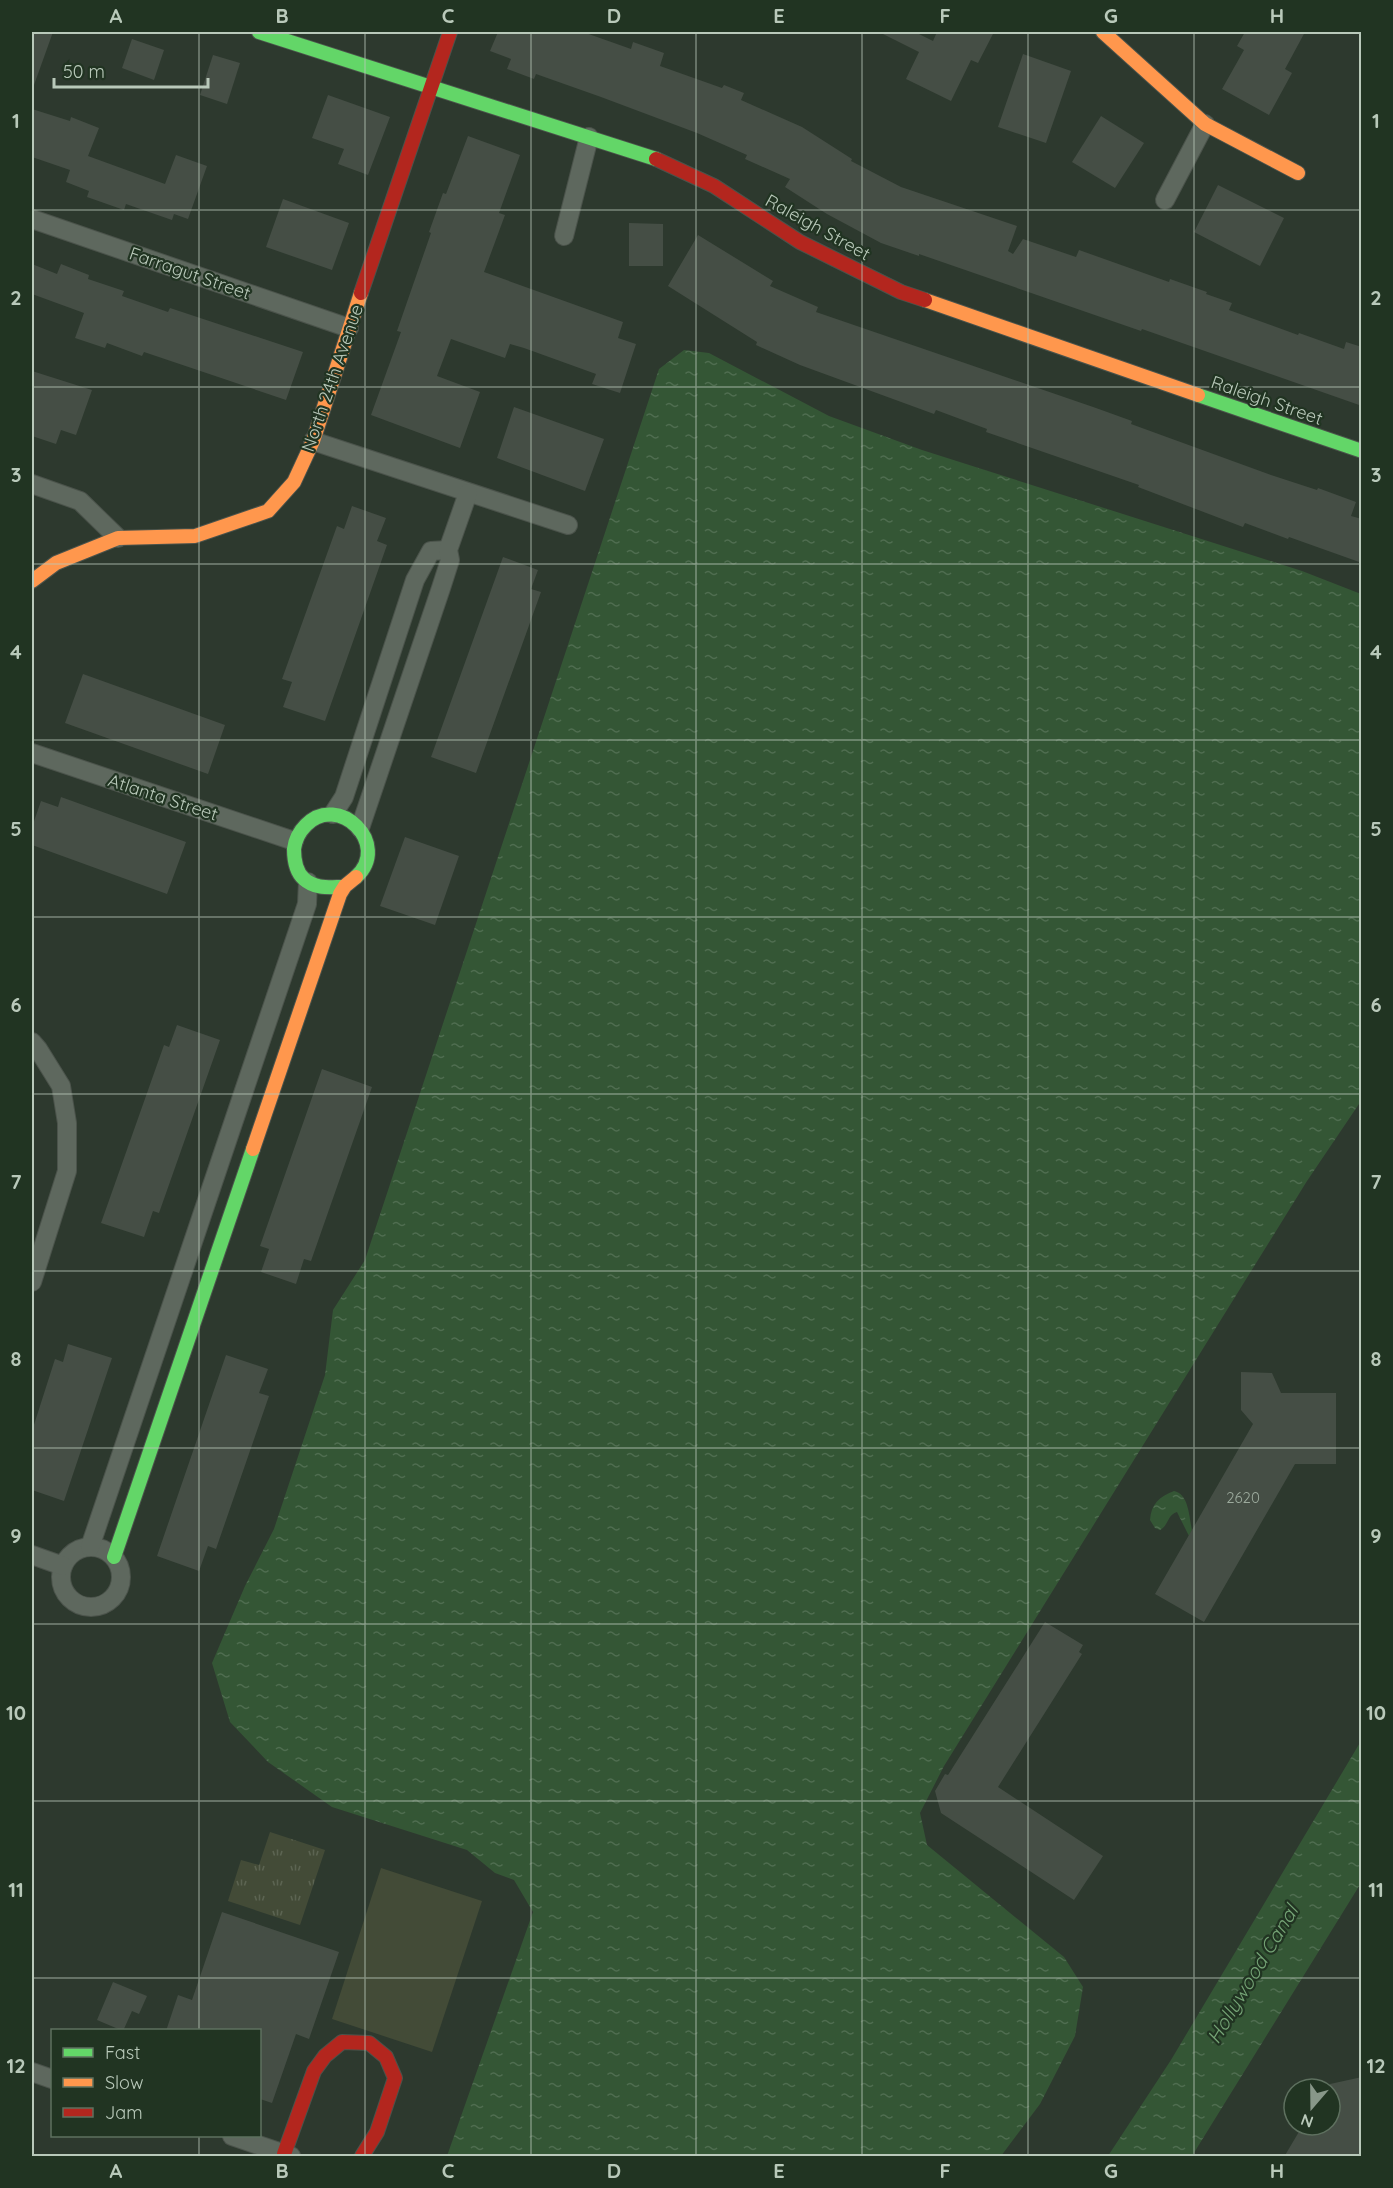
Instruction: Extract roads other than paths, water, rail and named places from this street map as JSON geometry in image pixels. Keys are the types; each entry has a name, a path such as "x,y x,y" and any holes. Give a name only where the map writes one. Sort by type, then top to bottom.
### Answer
{"street":[{"name":"Raleigh Street","path":"259,32 662,161 714,186 800,242 901,292 1362,451"},
{"name":"North 24th Avenue","path":"32,581 56,562 118,538 195,536 267,511 294,482 313,441 450,32"},
{"path":"1103,32 1205,124 1298,173"},
{"path":"1165,200 1205,124"},
{"path":"564,236 589,137"},
{"name":"Farragut Street","path":"32,219 350,328"},
{"path":"313,441 568,525"},
{"path":"32,484 80,501 118,538"},
{"path":"360,828 441,588 450,560 448,550 468,493"},
{"path":"333,814 344,797 414,580 431,551 448,550"},
{"name":"Atlanta Street","path":"32,753 294,841"},
{"path":"333,814 343,817 360,828 366,841 368,855 364,869 356,880 343,887 319,888 300,874 294,864 294,841 309,820 321,815 333,814"},
{"path":"90,1547 307,904 308,882"},
{"path":"114,1557 343,887"},
{"path":"32,1042 61,1086 67,1123 67,1172 32,1282"},
{"path":"99,1547 114,1557 120,1565 122,1575 117,1594 102,1606 82,1606 73,1602 62,1585 61,1575 69,1556 79,1549 99,1547"},
{"path":"32,1555 63,1566"},
{"path":"235,2137 288,2155 314,2071 325,2055 342,2042 369,2043 386,2057 395,2078 377,2132 362,2157"},
{"path":"32,2072 51,2079"}],"water":[{"path":"684,350 709,353 829,416 922,450 1302,571 1361,594 1361,1101 1307,1181 944,1766 920,1813 927,1845 1064,1957 1083,1987 1075,2036 1040,2104 1001,2156 447,2156 533,1912 514,1880 495,1873 467,1850 332,1807 268,1762 230,1722 212,1663 245,1586 274,1529 325,1375 333,1310 365,1260 659,369"},
{"path":"1174,1491 1183,1497 1188,1507 1192,1530 1189,1536 1177,1512 1171,1515 1160,1530 1155,1528 1150,1520 1157,1502"},
{"name":"Hollywood Canal","path":"1361,1741 1361,1883 1192,2156 1108,2156 1171,2060"}]}
